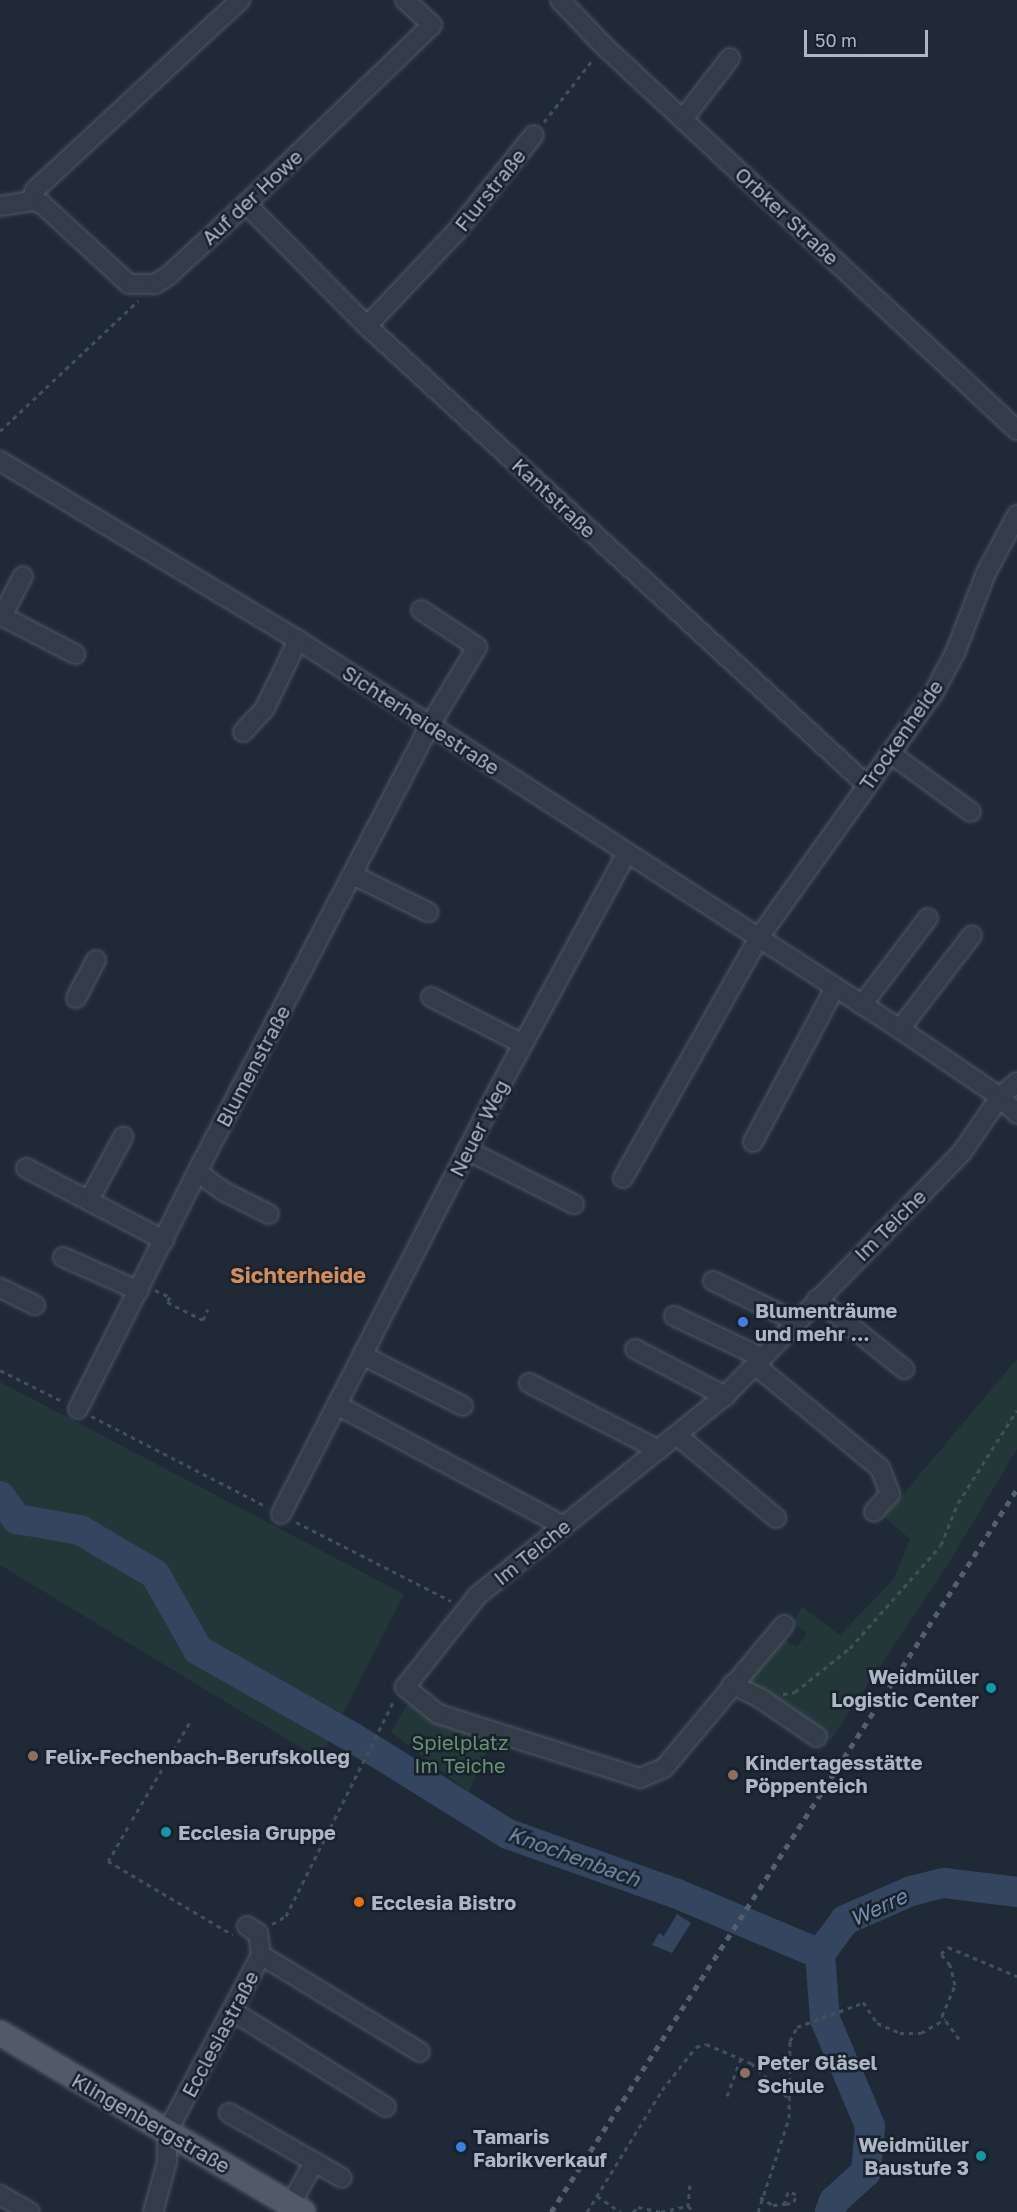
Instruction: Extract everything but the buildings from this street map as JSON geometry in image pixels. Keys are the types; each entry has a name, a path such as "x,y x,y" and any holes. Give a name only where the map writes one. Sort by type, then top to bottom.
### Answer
{"main road":[{"name":"Klingenbergstraße","path":"0,2033 297,2208"}],"street":[{"path":"32,201 35,190 240,0"},
{"name":"Auf der Howe","path":"142,285 155,284 168,276 432,25 405,0"},
{"name":"Orbker Straße","path":"560,0 604,46 1017,430"},
{"path":"683,119 730,58"},
{"name":"Flurstraße","path":"367,326 454,234 534,135"},
{"path":"0,206 32,201 53,210 129,284 142,285"},
{"name":"Kantstraße","path":"246,204 367,326 867,785"},
{"name":"Sichterheidestraße","path":"0,461 298,640 900,1029 1000,1097 1017,1114"},
{"name":"Trockenheide","path":"623,1178 758,939 933,694 955,653 986,573 1017,515"},
{"path":"23,576 1,615 75,654"},
{"name":"Blumenstraße","path":"78,1409 197,1172 430,725 477,647 421,610"},
{"path":"243,732 266,708 298,640"},
{"path":"890,753 970,812"},
{"name":"Neuer Weg","path":"281,1514 467,1150 627,854"},
{"path":"353,875 428,912"},
{"path":"862,1005 928,918"},
{"path":"900,1029 972,935"},
{"path":"76,998 96,960"},
{"path":"753,1142 835,988"},
{"path":"431,997 523,1044"},
{"name":"Im Teiche","path":"405,1688 478,1595 678,1436 724,1396 962,1152 1000,1097 1017,1082"},
{"path":"89,1200 123,1137"},
{"path":"467,1150 574,1204"},
{"path":"26,1168 164,1240"},
{"path":"197,1172 225,1192 269,1214"},
{"path":"63,1257 141,1287"},
{"path":"713,1281 795,1321"},
{"path":"0,1288 35,1305"},
{"path":"822,1294 907,1365"},
{"path":"674,1316 759,1361 880,1468 890,1494 874,1512"},
{"path":"635,1349 724,1396"},
{"path":"362,1355 463,1406"},
{"path":"529,1383 659,1450"},
{"path":"337,1405 564,1526"},
{"path":"678,1436 776,1518"},
{"path":"405,1688 438,1714 640,1778 664,1768 732,1684 784,1625"},
{"path":"732,1684 760,1698 817,1737"},
{"name":"Ecclesiastraße","path":"167,2132 234,2012 261,1955 252,1930"},
{"path":"261,1955 420,2052"},
{"path":"234,2012 386,2107"},
{"path":"229,2113 342,2178"},
{"path":"153,2212 168,2162 167,2132"},
{"path":"297,2208 315,2162"},
{"path":"0,2195 28,2212"}],"path":[{"name":"Flurstraße","path":"534,135 604,46"},
{"path":"0,431 138,300 142,285"},
{"path":"141,1287 170,1297 167,1302 203,1320 207,1311 200,1310"},
{"path":"0,1370 78,1409"},
{"path":"760,1698 795,1692 850,1648 941,1545 958,1503 1017,1410"},
{"path":"286,1916 376,1736 388,1706 405,1688"},
{"path":"132,1820 190,1722"},
{"path":"128,1827 108,1861 232,1935 252,1930"},
{"path":"758,2212 760,2198 783,2139 790,2100 790,2041 797,2027 864,2002 877,2023 900,2033 921,2033 945,2019 955,1985 950,1965 941,1954 948,1947 1017,1976"},
{"path":"945,2019 959,2039"},
{"path":"587,2212 662,2091 696,2047 706,2044 741,2058 790,2100"},
{"path":"728,2096 741,2058"},
{"path":"688,2206 690,2185"},
{"path":"760,2198 773,2205 784,2204 794,2202 796,2194 788,2192 784,2204"},
{"path":"597,2196 621,2212"},
{"path":"633,2212 638,2207 662,2212 688,2206"},
{"path":"688,2206 694,2212"}],"green space":[{"path":"1017,1359 1017,1449 945,1569 831,1740 744,1681 777,1636 797,1647 807,1633 793,1623 802,1607 840,1635 894,1579 910,1539 884,1517"},
{"path":"0,1382 404,1594 320,1759 0,1565"},
{"name":"Spielplatz Im Teiche","path":"408,1703 433,1719 492,1739 469,1792 391,1732"}],"water":[{"path":"677,1914 691,1923 672,1953 652,1945 659,1933 664,1936"}],"waterway":[{"name":"Knochenbach","path":"0,1496 17,1519 80,1530 155,1574 198,1650 352,1737 508,1834 675,1893 820,1954"},
{"name":"Werre","path":"830,2212 834,2201 866,2172 870,2126 825,2019 820,1954 845,1920 911,1891 944,1883 1017,1892"}],"railway":[{"path":"551,2212 1017,1489"}],"place":[{"name":"Blumenträume und mehr ...","path":"743,1322"},
{"name":"Weidmüller Logistic Center","path":"991,1688"},
{"name":"Felix-Fechenbach-Berufskolleg","path":"33,1756"},
{"name":"Kindertagesstätte Pöppenteich","path":"733,1775"},
{"name":"Ecclesia Gruppe","path":"166,1832"},
{"name":"Ecclesia Bistro","path":"359,1902"},
{"name":"Peter Gläsel Schule","path":"745,2073"},
{"name":"Tamaris Fabrikverkauf","path":"461,2147"},
{"name":"Weidmüller Baustufe 3","path":"981,2156"}],"district":[{"name":"Sichterheide","path":"298,1275"}]}
